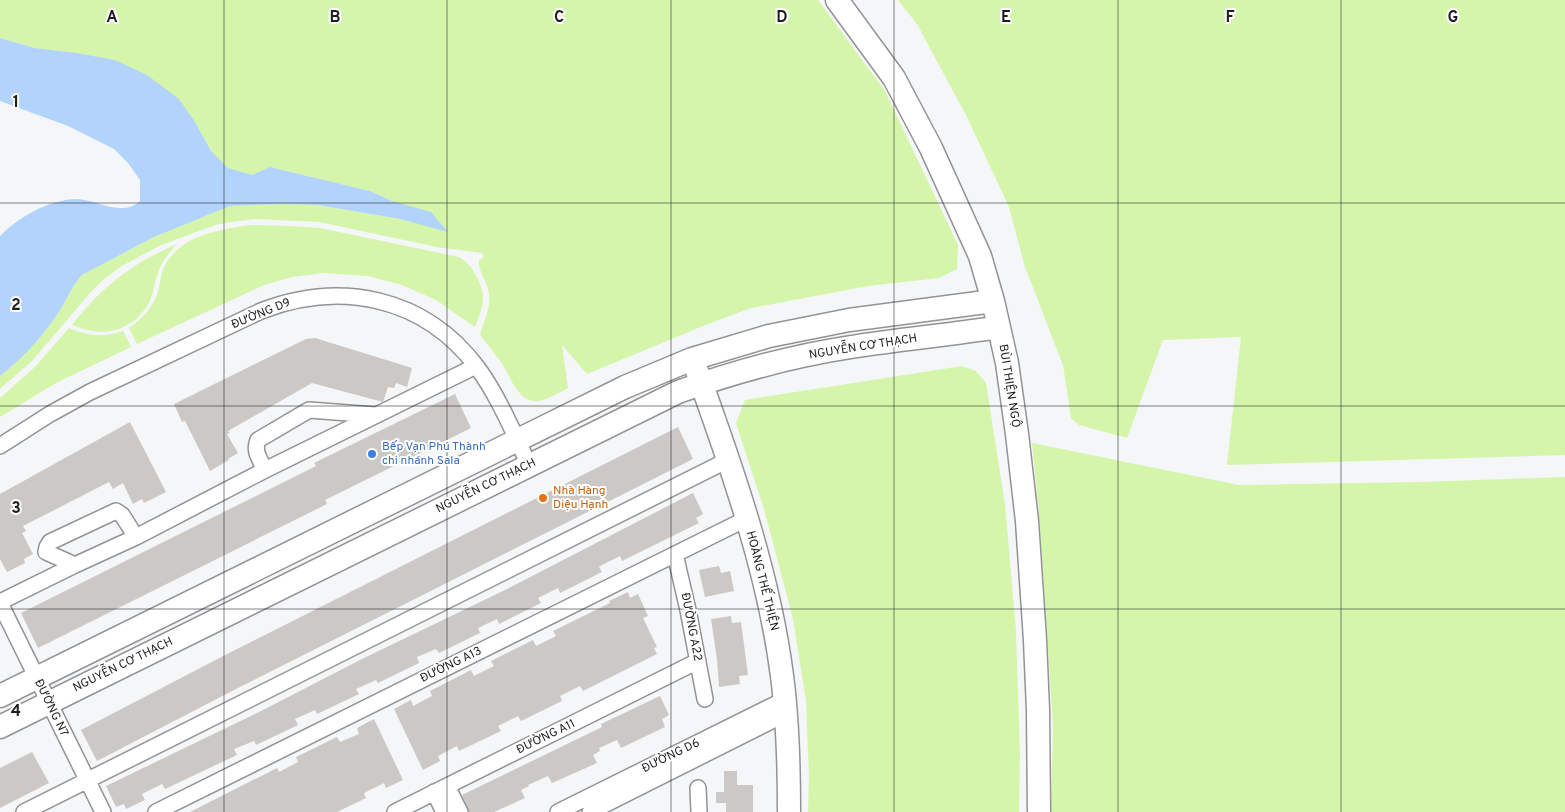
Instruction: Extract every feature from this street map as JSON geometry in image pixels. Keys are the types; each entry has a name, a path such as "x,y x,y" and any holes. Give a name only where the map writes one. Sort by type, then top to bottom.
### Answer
{"main road":[{"name":"BÙI THIỆN NGỘ","path":"836,0 894,78 931,148 980,256 993,301 1007,363 1020,454 1032,576 1038,710 1039,812"},
{"path":"0,696 625,386 692,359 769,336 805,328 849,320 993,301"},
{"name":"NGUYỄN CƠ THẠCH","path":"0,727 678,392 775,362 803,356 851,347 999,327"},
{"name":"HOÀNG THẾ THIỆN","path":"692,359 728,460 769,606 781,670 785,707 789,812"}],"street":[{"name":"ĐƯỜNG D9","path":"0,446 50,414 90,392 262,311 281,303 300,299 344,295 367,298 392,305 415,315 438,329 456,344 476,366 492,390 529,465"},
{"path":"0,602 136,538 265,470 476,366"},
{"path":"265,470 256,453 258,440 308,410 375,415"},
{"path":"24,812 728,460"},
{"path":"76,565 46,552 50,542 116,511 122,515 136,538"},
{"name":"ĐƯỜNG A13","path":"156,812 186,805 746,519"},
{"name":"ĐƯỜNG A22","path":"675,554 705,699"},
{"name":"ĐƯỜNG N7","path":"0,602 102,812"},
{"name":"ĐƯỜNG A11","path":"395,812 698,661"},
{"name":"ĐƯỜNG D6","path":"558,812 785,707"},
{"name":"ĐƯỜNG D6","path":"590,812 785,707"},
{"path":"698,788 699,812"},
{"path":"441,789 444,812"},
{"path":"441,789 460,812"}],"green space":[{"path":"0,0 818,0 885,91 958,245 957,269 939,278 868,286 751,308 587,374 562,345 568,388 547,399 532,401 516,389 503,365 480,334 489,304 488,290 479,264 479,260 484,257 482,253 437,247 319,222 255,219 231,222 215,225 159,246 120,267 90,293 32,361 0,389 0,376 31,348 44,332 82,275 154,237 230,206 318,205 400,219 448,231 370,191 270,167 252,175 227,168 211,151 195,122 115,60 35,48 0,38"},
{"path":"898,0 1565,0 1565,455 1227,465 1241,337 1163,340 1127,438 1079,425 1071,418 1063,365 1025,267 1009,207 967,117 917,24"},
{"path":"249,225 320,228 459,257 467,262 482,288 482,307 475,327 436,300 402,285 368,276 324,273 292,277 264,285 137,344 129,328 144,316 151,306 157,295 163,270 169,259 178,249 188,242 211,232"},
{"path":"177,244 161,265 149,303 137,318 121,328 106,332 72,325 95,299 119,277"},
{"path":"69,328 96,335 109,335 123,331 131,347 56,383 0,417 0,398 36,366"},
{"path":"962,366 976,371 986,383 1005,504 1016,631 1020,755 1019,812 808,812 809,777 806,701 793,619 764,509 736,423 745,400"},
{"path":"1032,443 1239,485 1423,482 1565,477 1565,812 1051,812 1053,726 1039,512"}],"water":[{"path":"0,38 35,48 115,60 147,75 179,99 195,122 211,151 228,168 252,175 270,167 370,191 392,201 431,212 448,232 400,219 318,205 230,206 154,237 82,275 44,332 31,348 0,376 0,236 25,216 45,206 65,200 84,200 117,208 133,206 140,201 140,180 128,163 114,149 68,126 0,101"}],"building":[{"path":"315,338 412,368 407,387 396,383 394,388 388,387 383,402 312,383 228,431 230,433 227,434 238,453 210,471 185,421 182,422 174,404 306,339"},
{"path":"455,394 471,428 325,500 327,504 38,648 21,613 316,466 314,463"},
{"path":"130,422 166,492 144,503 142,499 133,504 123,483 113,489 109,482 23,526 26,531 22,533 33,554 24,559 25,563 7,572 0,559 0,494"},
{"path":"678,427 693,459 97,761 81,730 231,652"},
{"path":"693,493 703,514 696,518 699,523 622,561 620,556 602,565 599,567 602,572 560,593 558,588 538,598 541,603 499,624 497,619 478,628 480,633 439,653 436,649 417,657 419,663 378,683 376,680 356,689 359,694 317,714 315,710 295,719 298,725 256,745 254,741 234,749 237,755 165,789 162,784 142,794 145,800 126,809 124,804 116,807 106,786 505,590"},
{"path":"719,566 721,573 730,571 734,591 705,597 699,570"},
{"path":"628,592 630,598 638,594 648,616 643,618 657,647 654,648 657,654 583,691 580,686 560,696 562,701 521,721 518,716 498,726 501,731 459,751 457,746 438,756 440,761 423,770 394,709 411,700 413,706 432,696 430,691 471,670 474,676 494,666 491,661 533,640 536,646 556,636 553,631"},
{"path":"731,616 732,623 741,622 748,675 739,676 740,684 719,687 711,619"},
{"path":"660,696 669,715 662,719 665,727 621,748 617,740 599,748 600,751 593,755 597,763 552,783 548,776 528,785 521,790 525,798 494,812 469,812 462,795 602,727 601,724"},
{"path":"374,719 403,780 386,788 384,783 364,793 366,798 337,812 190,812 277,768 279,772 298,762 296,757 337,737 340,742 359,734 357,728"},
{"path":"32,752 49,783 0,808 0,768"},
{"path":"724,771 737,771 737,785 753,785 753,812 726,812 726,803 716,803 716,792 724,792"}],"place":[{"name":"Bếp Vạn Phú Thành chi nhánh Sala","path":"372,454"},
{"name":"Nhà Hàng Diệu Hạnh","path":"543,498"}]}
